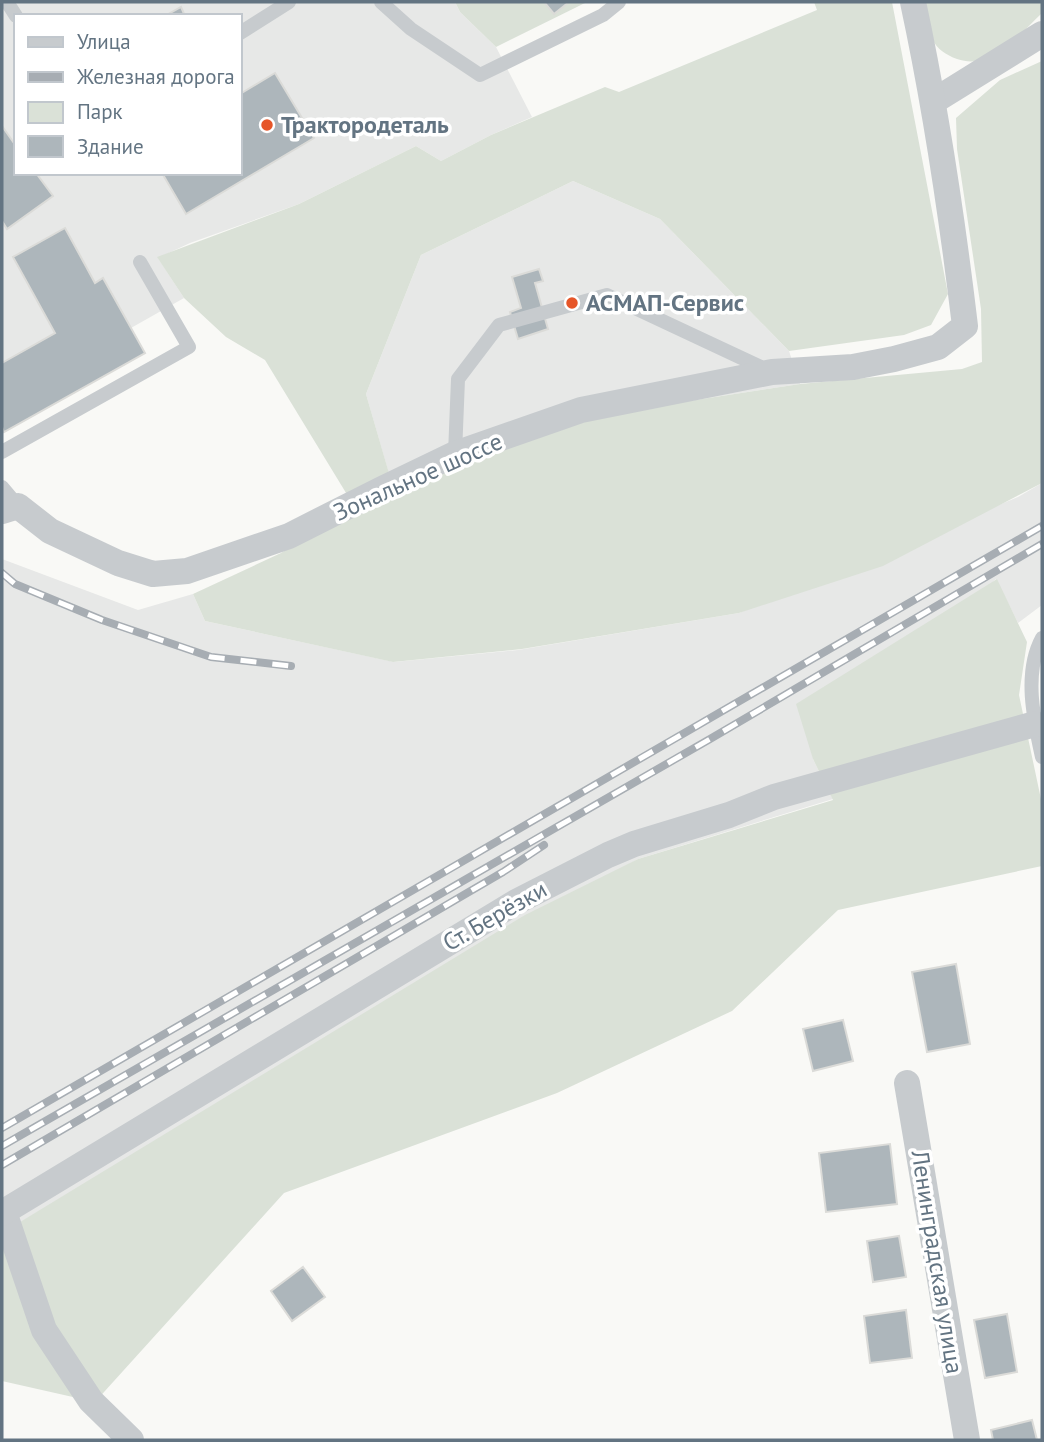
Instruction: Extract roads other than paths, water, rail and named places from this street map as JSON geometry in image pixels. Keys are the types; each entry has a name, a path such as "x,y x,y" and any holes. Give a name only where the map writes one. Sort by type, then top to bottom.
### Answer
{"street":[{"path":"913,2 934,101 1042,34"},
{"name":"Зональное шоссе","path":"7,501 50,531 118,563 153,574 187,571 289,537 455,454 581,410 772,372 853,367 938,347 965,326 952,216 934,101"},
{"name":"Ст. Берёзки","path":"3,1212 516,902 608,855 634,844 729,815 774,797 1035,724"},
{"name":"Ленинградская улица","path":"908,1083 967,1440"},
{"path":"3,1212 44,1330 91,1401 131,1440"}],"lane":[{"path":"242,32 289,2"},
{"path":"381,2 411,29 480,75 603,15 620,2"},
{"path":"2,452 189,347 140,262"},
{"path":"455,454 458,379 499,325 607,295 772,372"},
{"path":"1042,638 1033,671 1035,724 1042,757"}],"railway":[{"path":"2,1128 1042,526"},
{"path":"2,1146 710,739 1042,544"},
{"path":"2,573 15,584 102,620 211,657 291,666"},
{"path":"2,1165 503,872 544,845"}],"place":[{"name":"Трактородеталь","path":"267,125"},
{"name":"АСМАП-Сервис","path":"572,303"}]}
